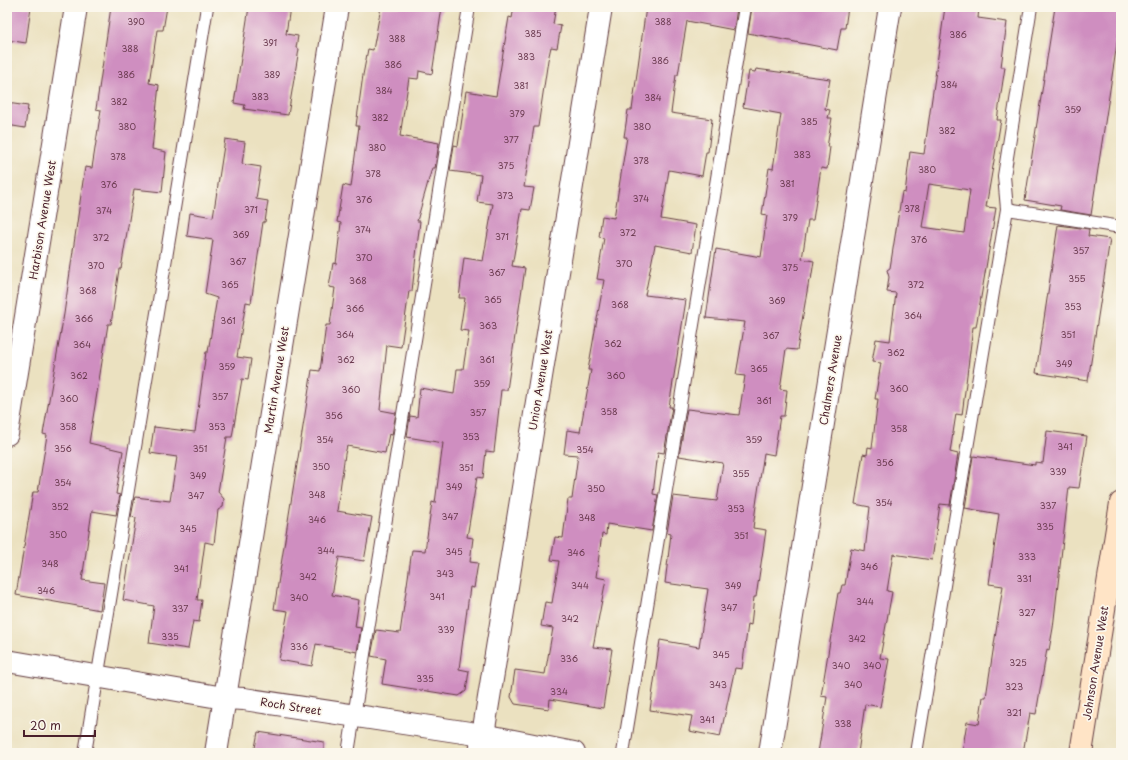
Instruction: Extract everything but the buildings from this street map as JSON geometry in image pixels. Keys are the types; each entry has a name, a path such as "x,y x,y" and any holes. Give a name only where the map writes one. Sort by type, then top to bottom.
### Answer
{"main road":[{"name":"Johnson Avenue West","path":"1081,753 1121,503"}],"street":[{"name":"Harbison Avenue West","path":"7,434 76,7"},
{"name":"Martin Avenue West","path":"216,753 337,7"},
{"name":"Union Avenue West","path":"481,744 601,7"},
{"name":"Chalmers Avenue","path":"770,753 890,7"},
{"name":"Roch Street","path":"7,661 224,698 244,699 355,716 481,744 574,753"}],"lane":[{"path":"85,753 207,7"},
{"path":"348,753 469,7"},
{"path":"623,753 745,7"},
{"path":"916,753 1007,210 1004,176 1031,7"},
{"path":"1007,210 1121,227"}]}
